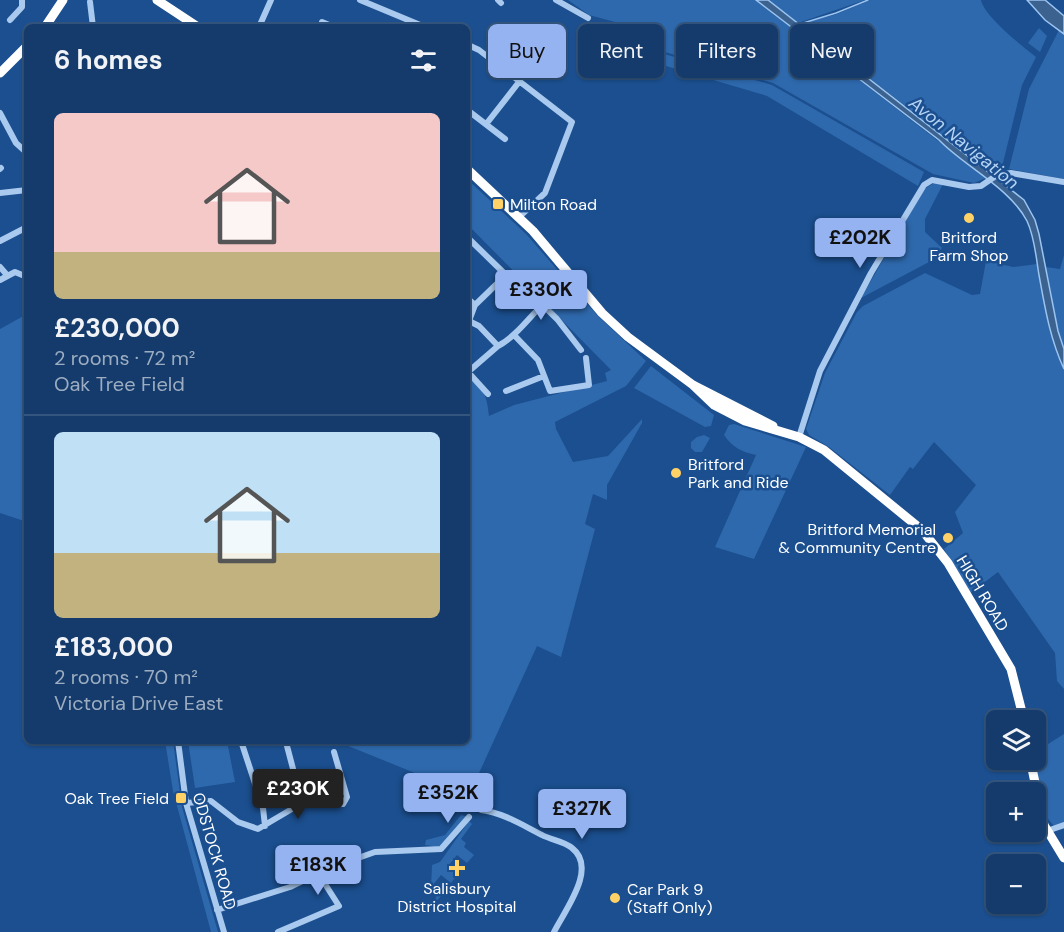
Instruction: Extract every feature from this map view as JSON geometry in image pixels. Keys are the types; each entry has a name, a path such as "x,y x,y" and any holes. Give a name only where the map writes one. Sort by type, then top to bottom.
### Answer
{"highway":[{"path":"47,24 63,0"},
{"path":"157,0 193,24"},
{"path":"0,73 24,49"},
{"name":"HIGH ROAD","path":"470,172 519,217 610,321 645,351 693,385 799,437 832,456 932,541 1011,669 1021,710"},
{"path":"1032,770 1037,801 1047,831 1064,858"}],"street":[{"path":"10,20 22,7 22,0"},
{"path":"259,24 271,0"},
{"path":"360,0 418,24"},
{"path":"556,0 588,18"},
{"path":"90,2 93,24"},
{"path":"401,24 403,17"},
{"path":"322,22 327,24"},
{"path":"470,46 480,50 572,122 545,193 519,217"},
{"path":"487,123 519,82"},
{"path":"0,112 16,143 24,150"},
{"path":"470,112 505,139"},
{"path":"799,437 820,371 871,273 924,185 932,180 969,187 988,183 998,175 1011,173 1064,182"},
{"path":"0,192 24,190"},
{"path":"0,241 24,229"},
{"path":"470,240 506,275 516,279 581,350"},
{"path":"0,267 7,275"},
{"path":"0,280 7,275 20,272 24,275"},
{"path":"470,316 475,305 506,275"},
{"path":"470,301 475,305"},
{"path":"470,369 514,335 517,329 542,305"},
{"path":"470,321 479,326 498,346"},
{"path":"514,335 538,360 550,391 589,385 586,358"},
{"path":"470,374 488,394"},
{"path":"506,391 544,376"},
{"name":"ODSTOCK ROAD","path":"178,744 186,803 224,932"},
{"path":"242,744 263,808 265,826"},
{"path":"287,746 302,803"},
{"path":"186,803 211,801 247,827 258,829 302,803 341,805 347,800 334,752"},
{"path":"481,810 501,815 545,837 565,843 580,857 582,871 580,881 554,932"},
{"path":"217,910 290,887 318,873 381,851 441,849 469,818"},
{"path":"1047,831 1064,825"},
{"path":"278,932 339,906 318,873"}],"shaded area":[{"path":"568,0 756,0 790,26 790,78 857,78 986,178 974,183 933,174 773,83 756,78 778,78 778,24 676,24 676,55 664,52 664,24 623,24 589,15"},
{"path":"756,0 768,0 799,24 790,24 790,26"},
{"path":"768,0 865,0 798,23"},
{"path":"870,0 981,0 996,22 1036,57 1022,85 1001,171 994,175 869,78 874,78 874,24 800,24 837,14"},
{"path":"1027,0 1045,0 1064,16 1064,34 1045,20"},
{"path":"1039,28 1047,36 1040,52 1028,43"},
{"path":"1059,30 1064,34 1064,179 1009,169 1029,89"},
{"path":"664,54 676,57 676,69 664,65"},
{"path":"706,78 748,78 772,85 924,172 918,186 767,96"},
{"path":"858,78 868,78 1024,200 1035,220 1039,234 1058,331 1064,349 1064,369 1055,346 1043,299 1035,248 1027,221 1010,198"},
{"path":"470,182 526,234 597,315 646,361 626,386 555,422 556,429 573,462 608,456 642,419 642,423 607,485 607,500 593,494 585,524 595,529 561,657 537,646 469,795 343,744 470,744 470,377 484,393 489,416 514,405 607,381 605,373 611,370 470,227"},
{"path":"934,183 943,184 925,219 925,232 942,248 931,261 861,298 924,189"},
{"path":"1064,255 1064,349 1058,331 1046,267 1060,269"},
{"path":"986,261 1013,267 1037,264 1049,327 1064,368 1064,689 1057,681 1055,653 998,572 969,594 944,549 963,533 955,512 976,485 934,442 913,469 910,467 890,495 829,447 809,435 806,429 825,373 857,312 863,306 925,273 972,295 980,294"},
{"path":"24,316 24,521 0,513 0,329"},
{"path":"651,366 714,415 711,426 705,427 634,388"},
{"path":"734,424 806,447 754,559 715,547 756,455 738,449 724,435 729,425"},
{"path":"704,435 710,438 702,452 695,452 691,448 691,442"},
{"path":"1064,734 1064,823 1054,826 1046,817 1046,782 1038,782 1036,770 1046,770 1046,745"},
{"path":"165,744 173,744 182,807 218,932 211,932 173,791"},
{"path":"188,744 228,744 235,782 195,788"},
{"path":"461,815 468,817 439,847 425,845 426,840 445,835"},
{"path":"469,821 472,824 461,839 466,843 464,847 474,855 467,863 457,855 447,867 457,875 451,883 441,875 432,886 442,895 434,904 436,897 431,887 432,865 440,862"}],"waterway":[{"path":"800,24 868,0"}],"place":[{"name":"Milton Road","path":"498,204"},
{"name":"Britford Farm Shop","path":"969,218"},
{"name":"Britford Park and Ride","path":"676,473"},
{"name":"Britford Memorial & Community Centre","path":"948,538"},
{"name":"Oak Tree Field","path":"181,798"},
{"name":"Salisbury District Hospital","path":"457,868"},
{"name":"Car Park 9 (Staff Only)","path":"615,898"}],"water label":[{"name":"Avon Navigation","path":"964,143"}]}
